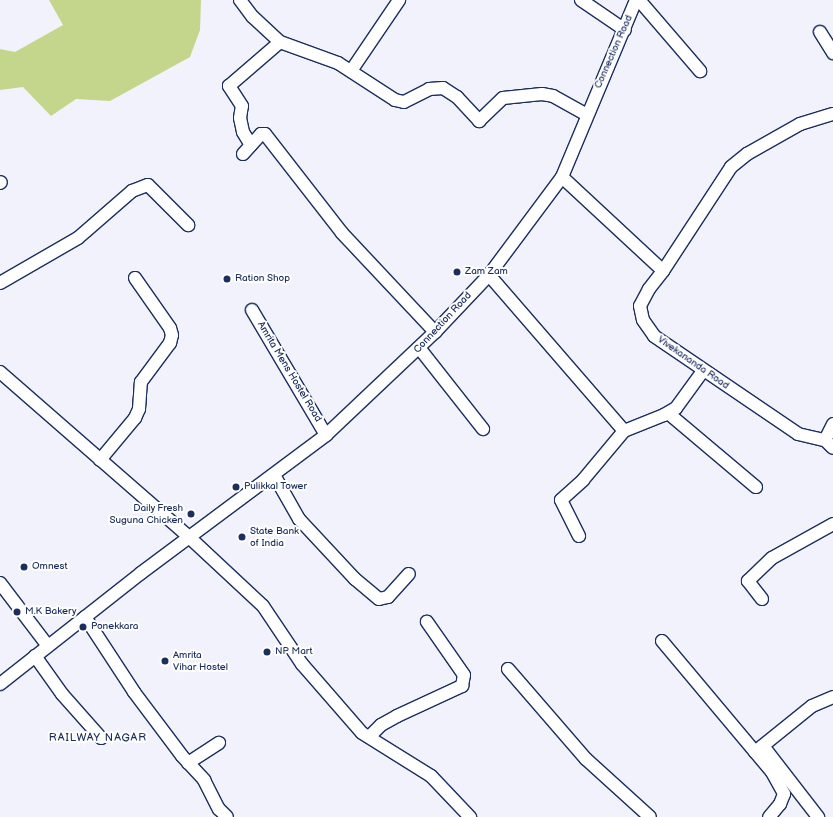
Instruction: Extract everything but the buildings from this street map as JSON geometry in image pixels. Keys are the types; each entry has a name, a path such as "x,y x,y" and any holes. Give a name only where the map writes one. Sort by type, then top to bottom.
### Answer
{"street":[{"path":"240,0 253,17 280,42 338,63 387,96 399,101 404,102 429,89 443,88 457,97 479,121 503,98 527,94 553,96 586,114"},
{"path":"351,71 399,0"},
{"path":"581,0 625,30"},
{"name":"Connection Road","path":"0,684 189,537 326,435 420,349 489,275 562,177 586,114 625,30 636,0"},
{"path":"639,0 700,72"},
{"path":"820,32 833,53"},
{"path":"280,42 229,86 242,106 240,118 247,149 261,134 265,134 342,233 435,332"},
{"name":"Vivekananda Road","path":"829,444 798,434 703,371 654,336 642,320 640,306 649,289 663,271 731,167 747,154 800,124 833,114"},
{"path":"562,177 663,271"},
{"path":"0,283 78,238 132,191 148,185 188,225"},
{"path":"489,275 624,431"},
{"path":"100,460 135,418 139,408 141,382 170,344 172,335 135,278"},
{"name":"Amrita Mens Hostel Road","path":"252,310 326,435"},
{"path":"420,349 483,429"},
{"path":"579,536 561,500 583,480 624,431 668,413 676,408 703,371"},
{"path":"0,372 189,537 263,606 302,664 362,733 430,776 470,817"},
{"path":"668,413 756,487"},
{"path":"829,444 833,424"},
{"path":"274,475 299,520 355,579 379,599 388,598 409,574"},
{"path":"762,599 748,581 772,558 833,524"},
{"path":"0,583 48,646"},
{"path":"85,617 134,692 188,763 204,780 219,809 227,817"},
{"path":"369,737 391,719 462,686 464,675 427,622"},
{"path":"662,641 818,817"},
{"path":"35,656 62,694 101,738"},
{"path":"508,669 586,759 650,817"},
{"path":"759,749 812,706 833,697"},
{"path":"188,763 219,743"},
{"path":"759,749 784,794 780,804 769,817"}],"green space":[{"path":"49,0 201,0 200,30 190,57 110,101 76,99 51,116 23,87 0,90 0,49 15,52 63,25"}],"place":[{"name":"Zam Zam","path":"457,272"},
{"name":"Ration Shop","path":"227,279"},
{"name":"Pulikkal Tower","path":"236,487"},
{"name":"Daily Fresh Suguna Chicken","path":"191,514"},
{"name":"State Bank of India","path":"242,537"},
{"name":"Omnest","path":"24,567"},
{"name":"M.K Bakery","path":"17,612"},
{"name":"Ponekkara","path":"83,627"},
{"name":"NP Mart","path":"267,652"},
{"name":"Amrita Vihar Hostel","path":"165,661"}],"district":[{"name":"RAILWAY NAGAR","path":"98,738"}]}
